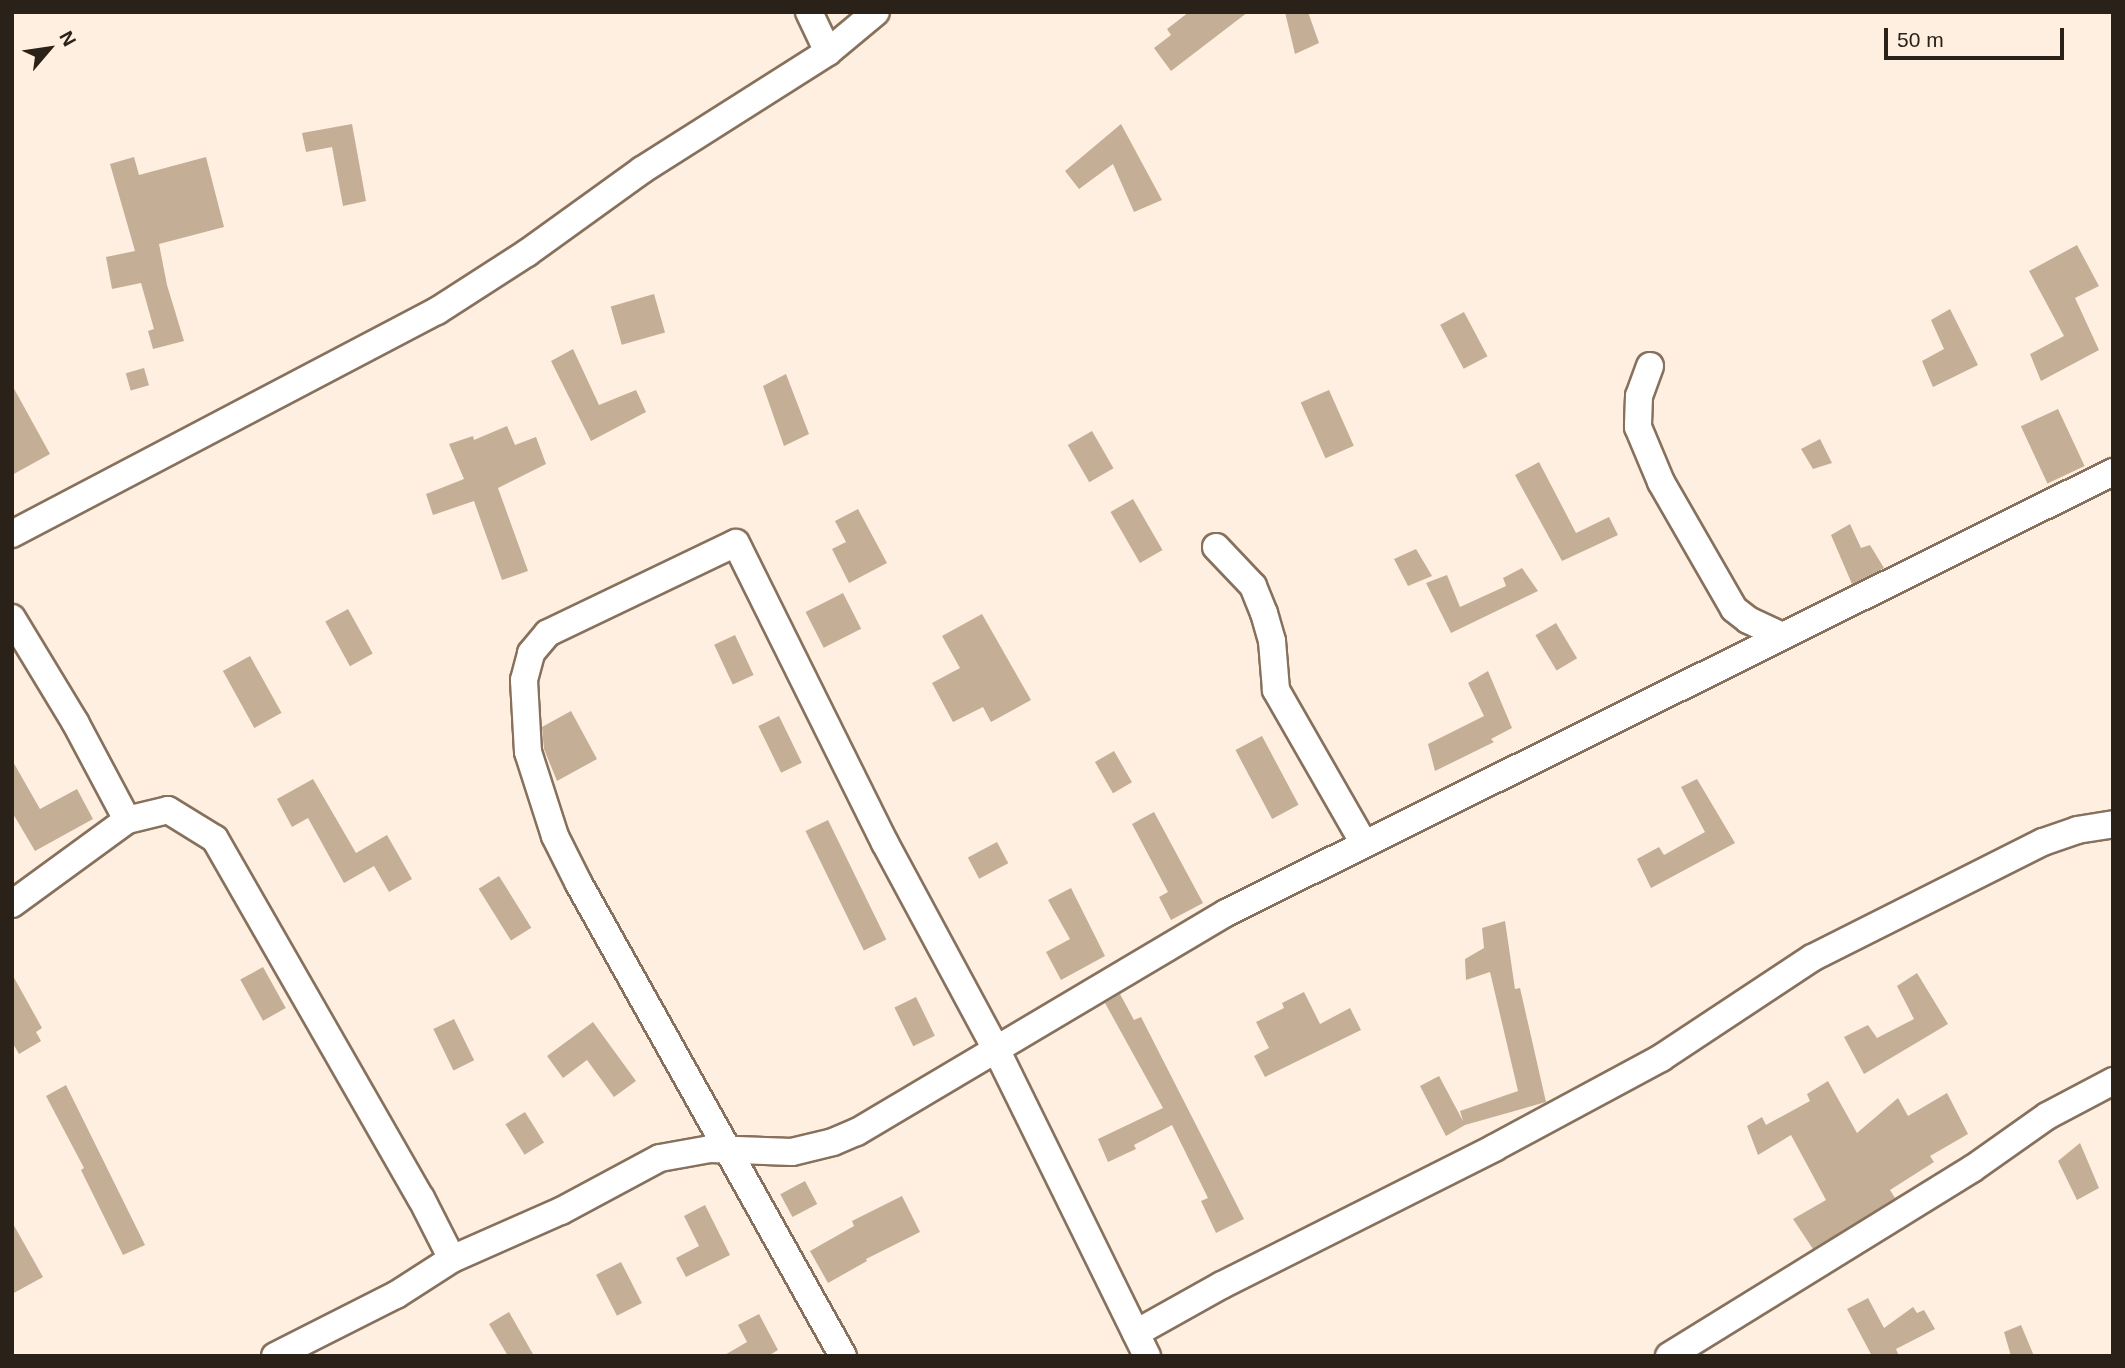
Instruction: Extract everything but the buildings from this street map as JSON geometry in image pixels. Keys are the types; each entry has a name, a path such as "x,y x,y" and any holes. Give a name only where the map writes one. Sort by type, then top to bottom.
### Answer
{"street":[{"path":"809,12 828,52"},
{"path":"12,534 437,311 527,253 642,170 828,52 876,12"},
{"path":"1650,366 1639,396 1638,427 1661,482 1734,609 1748,620 1783,636"},
{"path":"275,1356 307,1349 452,1259 561,1211 613,1180 660,1158 710,1149 728,1152 792,1152 833,1142 886,1117 1226,913 1363,842 2113,471"},
{"path":"844,1356 610,943 555,836 528,751 524,693 531,653 548,633 736,543 885,842 996,1049 1141,1344 1222,1285 1494,1148 1661,1058 1812,958 2043,842 2077,830 2113,824"},
{"path":"1216,547 1252,586 1265,613 1272,641 1276,690 1363,842"},
{"path":"12,618 75,722 127,820"},
{"path":"12,904 127,820 168,810 215,839 421,1198 452,1259"},
{"path":"1669,1356 1963,1174 2047,1116 2113,1081"}]}
